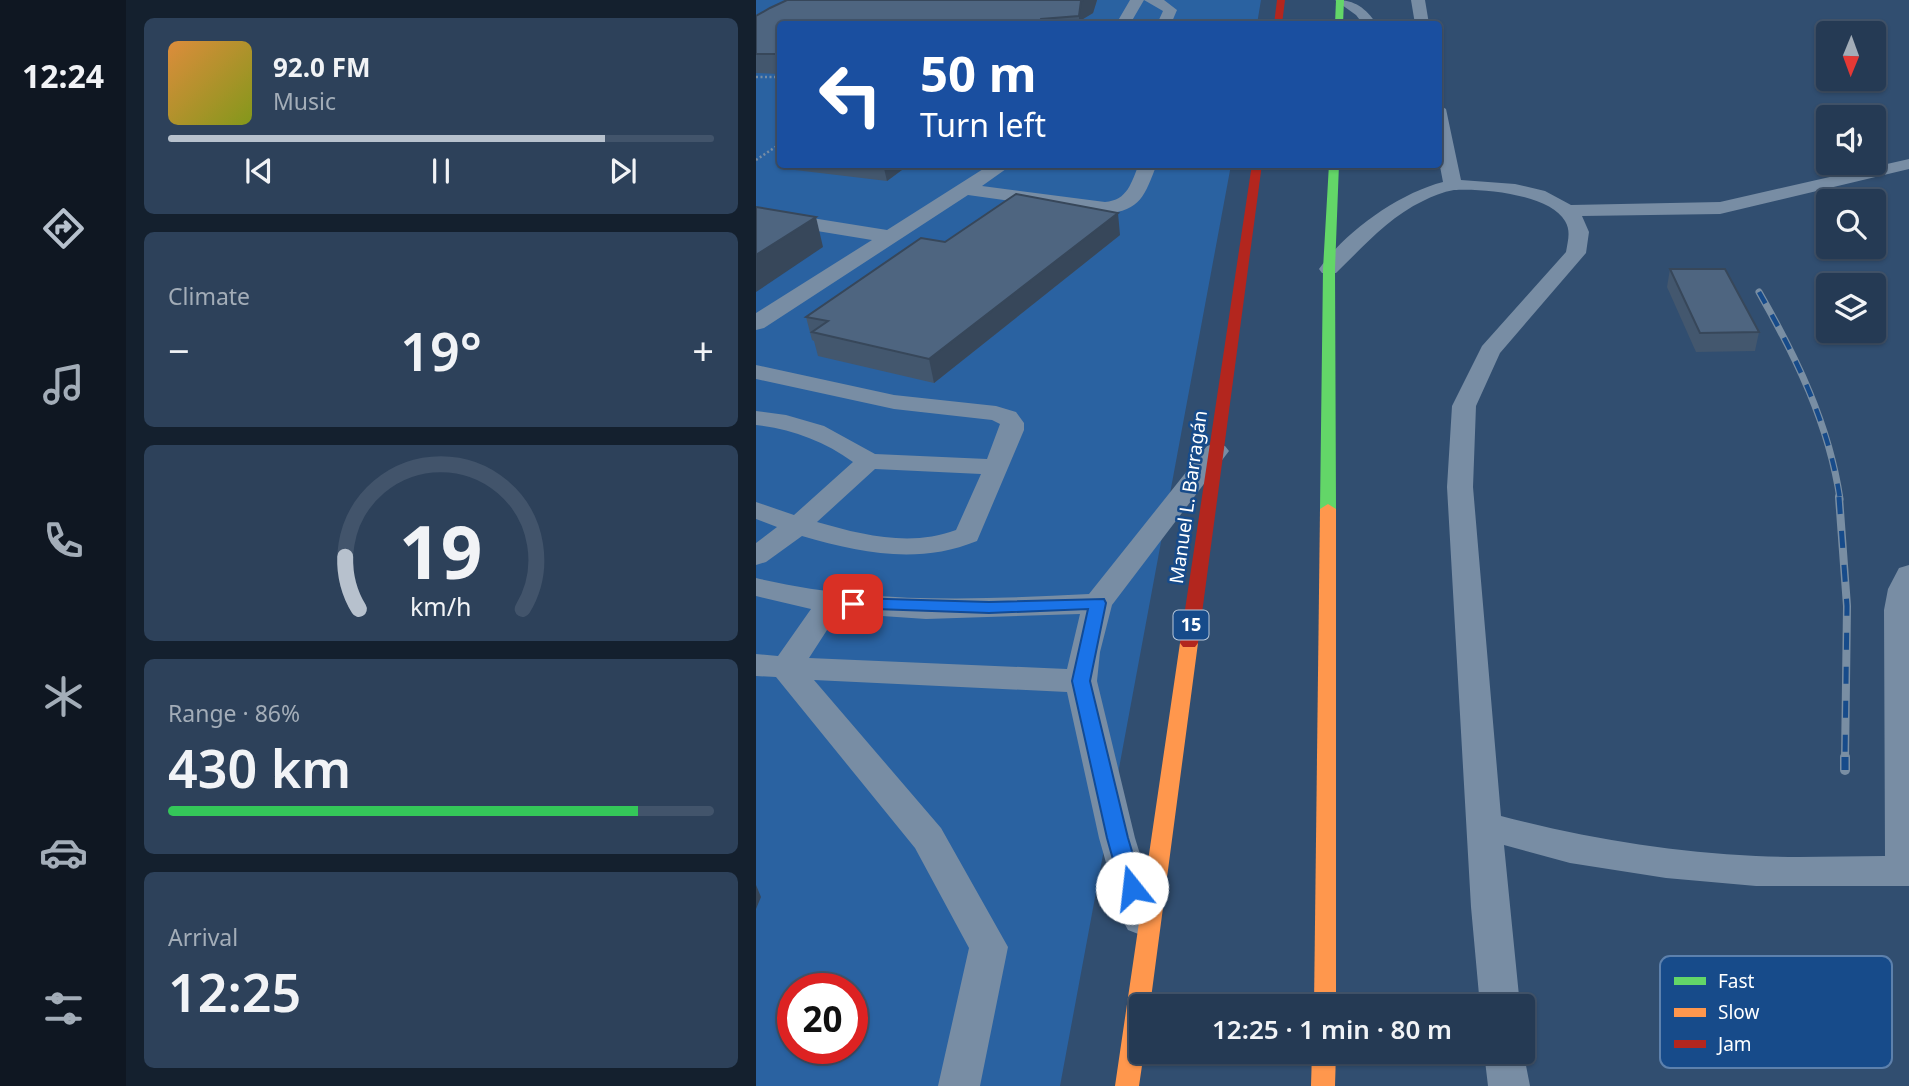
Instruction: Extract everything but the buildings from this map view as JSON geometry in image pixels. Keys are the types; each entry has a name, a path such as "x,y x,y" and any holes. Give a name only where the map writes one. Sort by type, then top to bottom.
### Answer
{"highway":[{"path":"1278,21 1281,0"},
{"path":"1339,21 1341,0"},
{"name":"Manuel L. Barragán","path":"1127,1086 1257,168"},
{"path":"1325,994 1329,269 1334,168"},
{"path":"1324,1064 1324,1086"}],"lane":[{"path":"1125,21 1137,0"},
{"path":"1150,0 1163,4 1170,10 1165,21"},
{"path":"1341,0 1361,12 1368,21"},
{"path":"1418,0 1422,21"},
{"path":"1442,135 1447,167"},
{"path":"1567,211 1720,208 1757,202 1909,164"},
{"path":"1447,167 1502,187 1527,191 1549,199 1567,211 1580,230 1581,240 1576,253 1490,351 1464,406 1460,487 1490,907 1499,994"},
{"path":"1329,269 1371,227 1393,209 1420,194 1447,167"},
{"path":"756,323 969,190 999,168"},
{"path":"969,190 1105,208 1122,207 1131,202 1146,168"},
{"path":"756,215 892,237"},
{"path":"756,303 791,301"},
{"path":"756,372 880,399 996,413 1007,417 1012,423 1012,430 972,527 967,535 957,542 922,547 870,544 840,539 756,510"},
{"path":"756,418 834,438 869,461 996,467"},
{"path":"1147,939 1117,838 1081,681 1098,603 1216,451"},
{"path":"756,556 797,526 869,461"},
{"path":"1485,826 1570,849 1665,863 1756,870 1906,871 1899,610 1909,574"},
{"path":"756,587 830,603 989,607 1098,603"},
{"path":"771,666 830,603"},
{"path":"771,666 1081,681"},
{"path":"771,666 928,838 989,947 959,1086"},
{"path":"1506,1064 1508,1086"}],"path":[{"path":"756,76 777,77"},
{"path":"756,160 777,146"}],"shaded area":[{"path":"756,0 1261,0 1258,21 777,21 777,168 1230,168 1060,1086 756,1086"}],"railway":[{"path":"1759,292 1786,341 1809,392 1828,444 1840,499"},
{"path":"1839,497 1847,606 1845,759"},
{"path":"1845,759 1845,770"}],"traffic: fast":[{"path":"1339,21 1340,0"},
{"path":"1328,509 1329,269 1334,168"}],"traffic: slow":[{"path":"1325,994 1328,509"},
{"path":"1127,1086 1189,643"},
{"path":"1323,1086 1324,1064"}],"traffic: jam":[{"path":"1278,21 1281,0"},
{"path":"1189,643 1256,168"}],"route":[{"path":"853,604 989,607 1098,603 1090,628 1081,681 1117,838 1132,888"}]}
